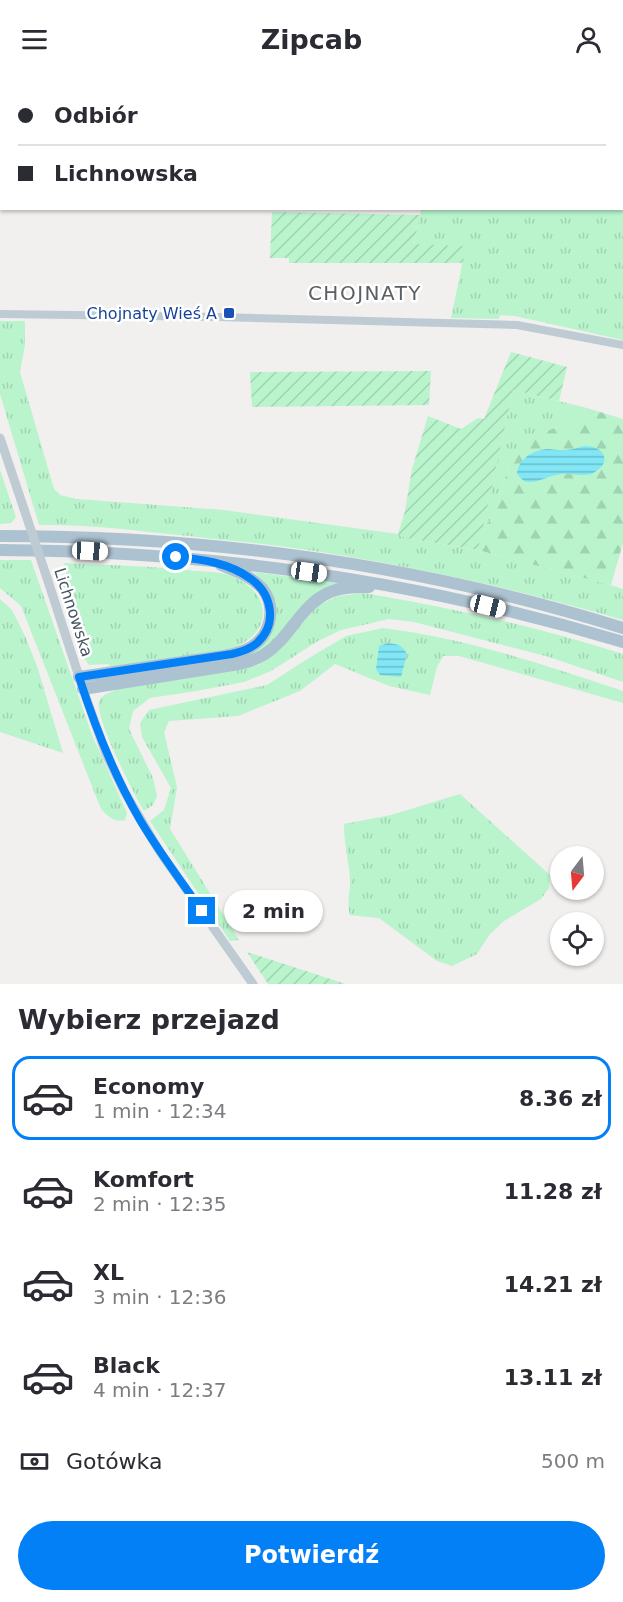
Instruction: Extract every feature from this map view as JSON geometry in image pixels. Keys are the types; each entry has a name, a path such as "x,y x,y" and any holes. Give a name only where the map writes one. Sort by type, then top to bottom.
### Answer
{"main road":[{"path":"0,536 89,537 150,541 309,558 468,587 549,606 623,628"},
{"path":"0,550 90,551 203,559 309,572 394,586 518,613 623,642"},
{"path":"81,683 224,656 245,650 257,642 265,632 270,619 267,597 262,589 240,572 203,559"},
{"path":"81,683 247,662 271,650 307,608 326,594 345,588 394,586"}],"street":[{"path":"0,314 517,325 623,345"},
{"name":"Lichnowska","path":"0,438 106,754 160,852 253,984"}],"green space":[{"path":"421,210 623,210 623,340 515,316 500,315 499,319 451,318 466,246 414,245"},
{"path":"272,212 420,215 414,244 466,246 463,263 289,263 289,258 270,258"},
{"path":"0,321 25,321 25,345 20,372 54,489 60,495 77,499 224,510 398,534 406,538 478,550 623,589 623,620 453,577 323,552 114,528 39,525 0,394"},
{"path":"511,352 567,367 559,401 513,390 478,550 406,538 398,534 405,511 412,469 428,416 461,429 478,418 484,419"},
{"path":"431,371 429,405 252,407 250,372"},
{"path":"513,390 587,408 567,424 546,431 510,463 495,511 490,521 483,526"},
{"path":"587,408 623,419 623,543 611,585 478,550 483,526 490,521 495,511 510,463 535,437 567,424"},
{"path":"0,470 16,517 11,523 0,524"},
{"path":"0,560 31,560 92,735 127,813 125,820 114,820 101,809 21,606 0,588"},
{"path":"64,563 214,572 229,575 255,592 261,603 263,614 260,625 254,635 227,650 112,667 108,664 89,665 82,655 59,580 67,577"},
{"path":"254,572 344,584 255,655 222,659 260,643 270,636 273,630 275,608 272,593 266,583"},
{"path":"364,593 495,619 623,654 623,682 549,657 414,622 389,619 341,630 318,641 271,671 244,682 150,698 133,711 129,729 153,778 157,796 153,805 144,811 116,756 103,723 99,711 101,698 114,691 115,687 238,670 258,665 279,650 318,605 339,596"},
{"path":"0,599 12,610 26,638 38,669 63,753 0,732"},
{"path":"383,628 444,638 534,662 623,691 623,703 459,656 443,656 437,667 430,695 389,686 335,664 300,691 238,716 169,721 164,732 177,787 170,829 239,940 230,941 150,821 164,810 171,788 142,737 140,723 149,710 267,685 346,636"},
{"path":"460,794 550,875 549,888 541,899 504,921 490,934 477,954 452,966 437,961 379,918 350,915 348,905 350,877 344,824 391,815"},
{"path":"247,952 346,984 268,984"}],"water":[{"path":"585,446 597,449 604,455 604,463 591,474 561,474 529,482 524,481 517,474 523,460 537,451 568,450"},
{"path":"388,643 399,646 407,654 401,677 380,675 376,669 379,646"}],"place":[{"name":"Chojnaty Wieś A","path":"229,313"}],"district":[{"name":"CHOJNATY","path":"365,293"}],"route":[{"path":"176,557 203,559 240,572 253,580 267,597 270,609 269,624 263,636 250,648 224,656 79,677 106,754 124,791 160,852 202,911"}]}
